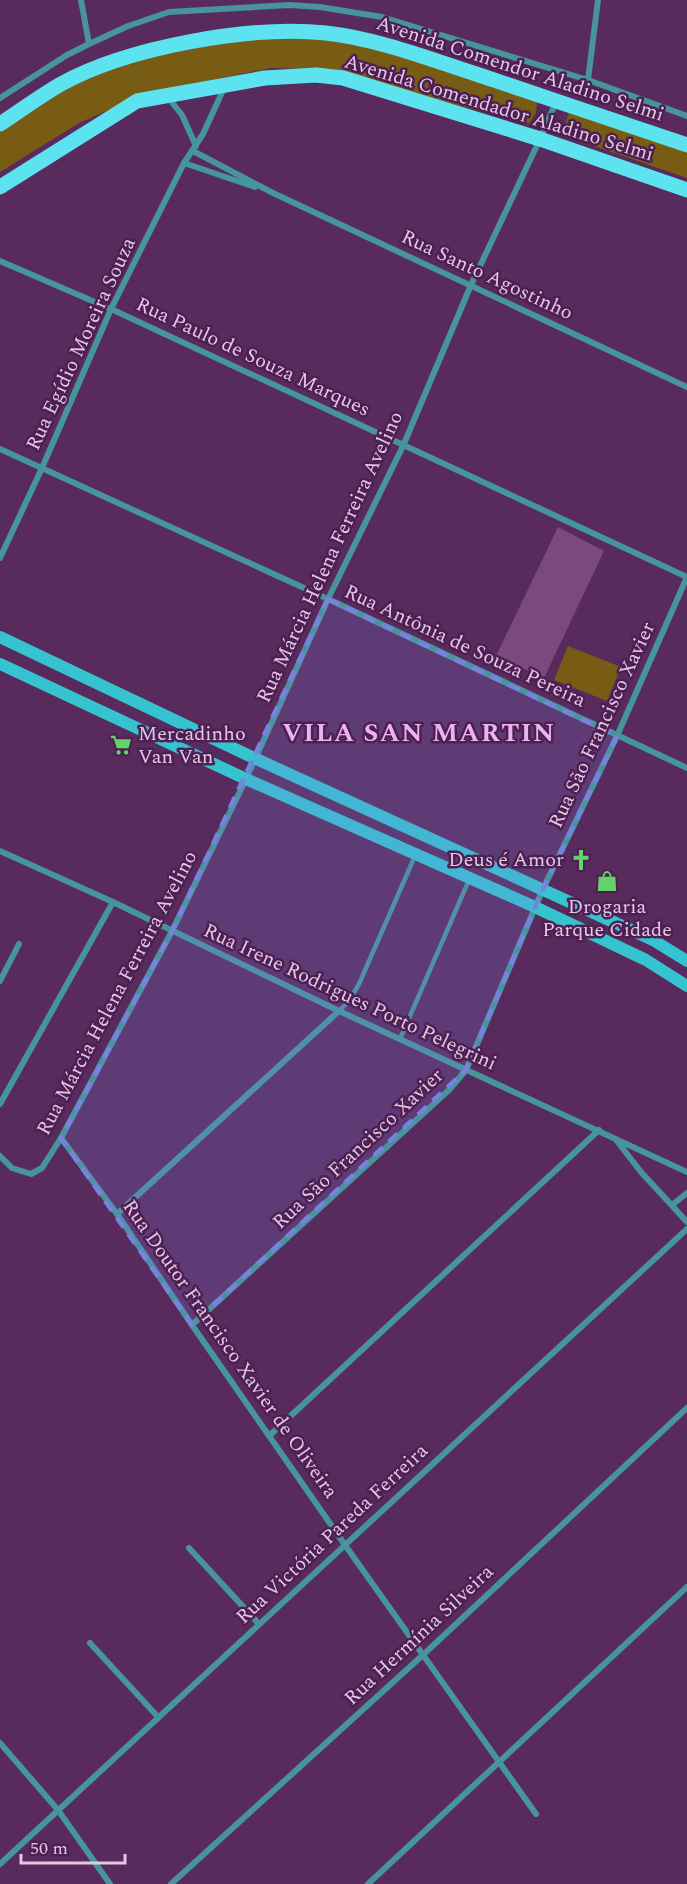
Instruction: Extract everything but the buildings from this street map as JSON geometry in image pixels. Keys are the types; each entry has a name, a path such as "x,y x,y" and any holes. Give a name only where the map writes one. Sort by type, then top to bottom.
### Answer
{"main road":[{"name":"Avenida Comendor Aladino Selmi","path":"0,124 61,84 142,52 214,38 280,31 327,33 394,47 687,145"},
{"name":"Avenida Comendador Aladino Selmi","path":"0,187 137,101 265,78 316,75 343,78 540,139 687,190"},
{"path":"0,637 254,758 653,940 687,961"},
{"path":"0,664 246,779 535,907 646,960 687,986"}],"street":[{"path":"81,0 89,44"},
{"path":"588,80 598,0"},
{"path":"0,98 89,44 128,26 169,12 284,3 382,17 588,80 687,116"},
{"name":"Rua Egídio Moreira Souza","path":"0,558 111,309 225,86"},
{"path":"167,96 182,115 194,148"},
{"name":"Rua Márcia Helena Ferreira Avelino","path":"0,1156 12,1168 31,1174 42,1168 61,1138 172,931 403,446 471,285 556,101"},
{"name":"Rua Santo Agostinho","path":"194,148 273,193 687,387"},
{"name":"Rua Santo Agostinho","path":"184,163 273,193"},
{"name":"Rua Paulo de Souza Marques","path":"0,261 111,309 687,577"},
{"name":"Rua Antônia de Souza Pereira","path":"0,449 687,768"},
{"name":"Rua São Francisco Xavier","path":"192,1325 449,1090 466,1070 543,889 617,736 687,577"},
{"name":"Rua Irene Rodrigues Porto Pelegrini","path":"0,851 687,1172"},
{"path":"0,1104 113,902"},
{"path":"0,981 19,944"},
{"path":"117,1214 339,1011"},
{"path":"269,1436 599,1130"},
{"name":"Rua Doutor Francisco Xavier de Oliveira","path":"61,1138 117,1214 345,1545 536,1814"},
{"path":"615,1138 641,1172 687,1222"},
{"path":"672,1205 687,1193"},
{"name":"Rua Victória Pareda Ferreira","path":"0,1864 687,1229"},
{"name":"Rua Hermínia Silveira","path":"171,1884 424,1654 687,1408"},
{"path":"189,1548 259,1624"},
{"path":"368,1884 687,1587"},
{"path":"90,1643 158,1717"},
{"path":"0,1743 58,1810 110,1884"}],"lane":[{"path":"339,1011 349,1001 359,984 416,853"},
{"path":"400,1039 471,878"}],"highlighted area":[{"path":"328,599 617,736 543,889 466,1070 192,1325 61,1138 172,931"}],"shaded area":[{"path":"283,35 372,45 537,102 536,113 529,124 318,69 271,68 147,93 79,123 0,172 0,128 66,85 188,44"},
{"path":"569,112 687,150 687,178 562,135"},
{"path":"568,646 621,667 607,701 554,680"}],"place":[{"name":"Mercadinho Van Van","path":"121,745"},
{"name":"Deus é Amor","path":"581,860"},
{"name":"Drogaria Parque Cidade","path":"607,881"}],"district":[{"name":"VILA SAN MARTIN","path":"419,733"}]}
